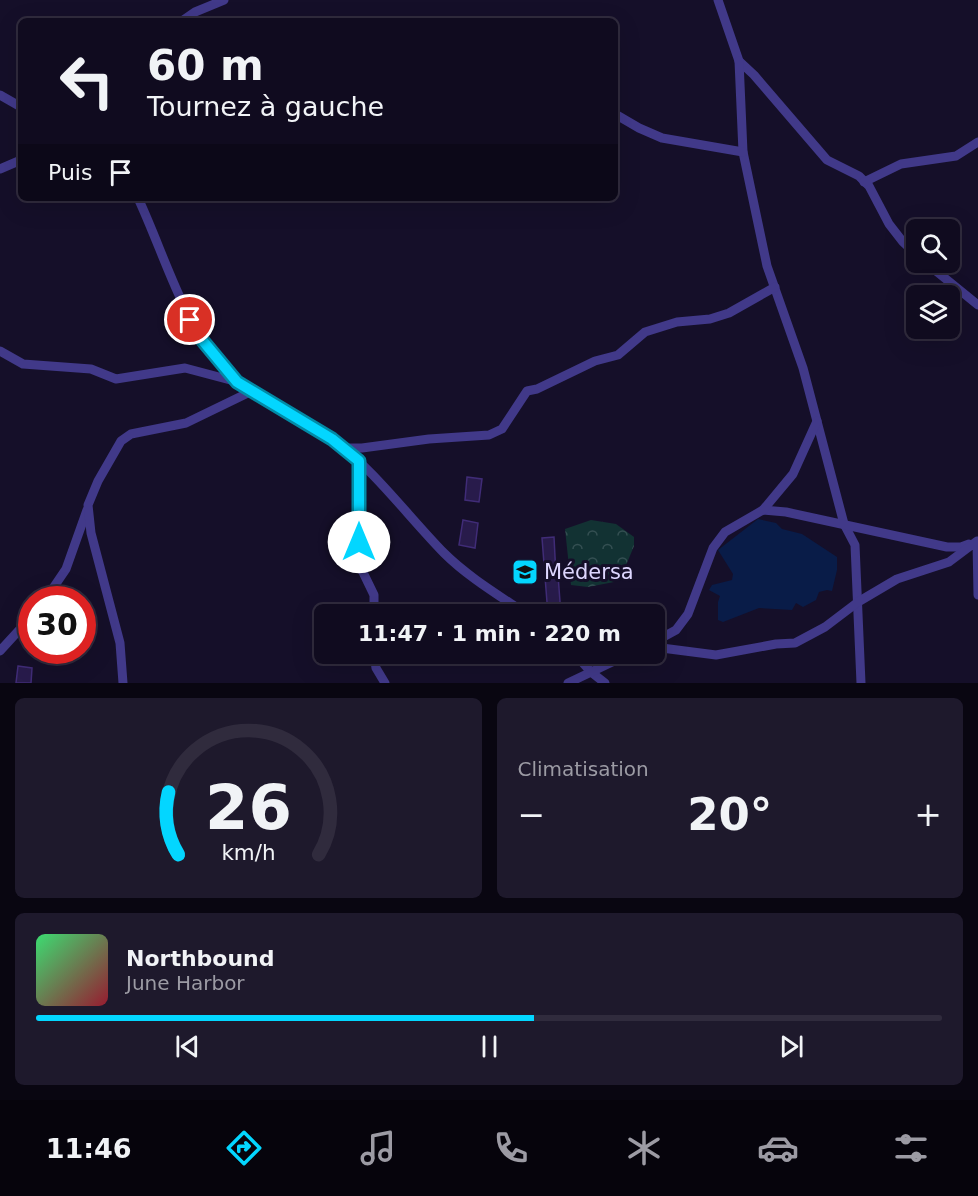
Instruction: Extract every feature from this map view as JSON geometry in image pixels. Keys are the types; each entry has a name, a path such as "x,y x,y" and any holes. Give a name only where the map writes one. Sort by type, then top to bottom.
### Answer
{"street":[{"path":"186,18 224,0"},
{"path":"718,0 739,61 743,152 767,266 803,368 844,524 855,545 861,683"},
{"path":"739,61 754,75 827,160 859,176 869,186 889,224 906,245"},
{"path":"0,95 18,105"},
{"path":"618,116 662,138 743,152"},
{"path":"864,182 902,164 956,156 978,142"},
{"path":"0,169 18,161"},
{"path":"139,201 182,304 198,335 237,382"},
{"path":"939,273 978,305"},
{"path":"343,448 489,435 502,429 527,391 537,389 595,361 618,355 645,332 677,322 710,320 729,313 775,287"},
{"path":"0,351 23,364 92,369 116,379 185,368 237,382 332,439 359,461 445,554 512,604"},
{"path":"54,586 66,569 98,481 121,441 131,434 186,423 252,391"},
{"path":"665,636 676,630 688,614 713,548 725,532 763,510 793,474 818,421"},
{"path":"359,461 359,564 374,595 374,604"},
{"path":"88,505 91,533 120,644 123,683"},
{"path":"763,510 786,512 947,547 961,547 977,541"},
{"path":"977,541 978,595"},
{"path":"665,648 716,655 776,644 795,643 825,627 858,602 897,579 949,562 977,541"},
{"path":"0,651 18,631"},
{"path":"375,664 386,683"},
{"path":"584,664 605,683"},
{"path":"568,683 608,664"}],"green space":[{"path":"591,520 616,524 634,537 634,546 622,575 614,582 588,587 571,585 565,529"}],"water":[{"path":"758,519 776,523 782,529 802,534 837,557 837,570 832,591 819,592 816,600 803,607 796,603 792,610 759,608 723,622 718,620 720,596 709,590 712,585 732,580 733,574 718,550"}],"building":[{"path":"467,477 482,479 479,502 465,500"},
{"path":"463,520 478,523 475,548 459,545"},
{"path":"554,537 560,604 547,604 542,538"},
{"path":"18,666 32,668 31,683 16,683"}],"place":[{"name":"Médersa","path":"525,572"}],"route":[{"path":"190,320 198,335 223,368 237,382 332,439 359,461 359,542"}]}
